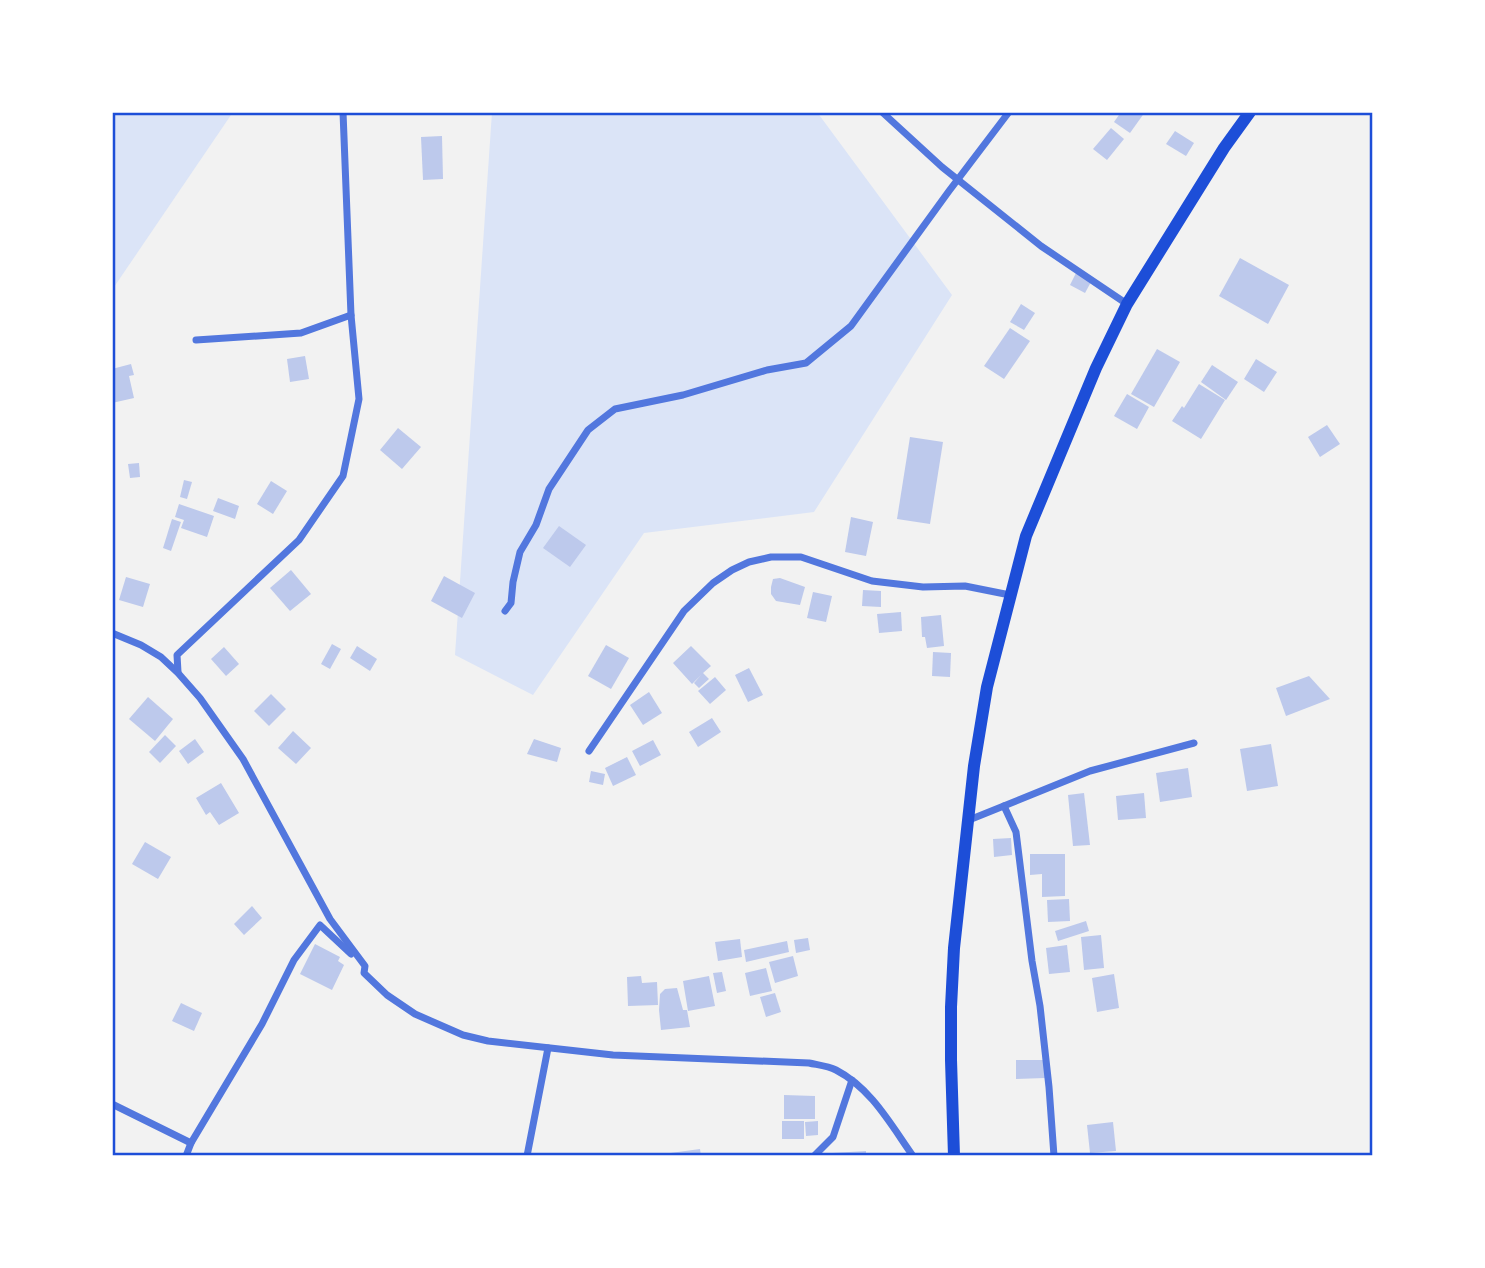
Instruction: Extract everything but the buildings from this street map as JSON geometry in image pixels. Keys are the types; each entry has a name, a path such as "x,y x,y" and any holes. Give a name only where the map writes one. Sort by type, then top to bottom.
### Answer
{"highway":[{"path":"954,1156 951,1007 954,948 974,766 987,687 1032,517 1096,368 1127,304 1224,148 1251,112"}],"street":[{"path":"178,673 177,655 299,540 343,476 359,398 351,315 343,112"},
{"path":"882,112 942,167 1041,246 1127,304"},
{"path":"505,611 511,603 520,552 536,525 549,489 588,430 615,409 683,396 767,370 806,363 851,326 1009,112"},
{"path":"196,341 301,333 351,315"},
{"path":"589,751 684,611 713,583 749,562 771,557 801,556 872,581 923,587 965,586 1010,595"},
{"path":"112,633 161,657 178,673 222,727 243,759 330,919 365,966 364,973 387,995 415,1014 463,1035 488,1041 613,1055 809,1063 833,1069 852,1080 870,1097 912,1156"},
{"path":"969,820 1090,771 1194,743"},
{"path":"1004,806 1016,832 1049,1087 1054,1156"},
{"path":"186,1156 191,1143 262,1024 294,960 320,925 365,966"},
{"path":"527,1156 548,1048"},
{"path":"814,1156 832,1137 852,1080"},
{"path":"112,1104 191,1143"}],"shaded area":[{"path":"112,112 233,112 112,290"},
{"path":"492,112 817,112 952,295 814,512 644,533 533,695 455,655"}]}
